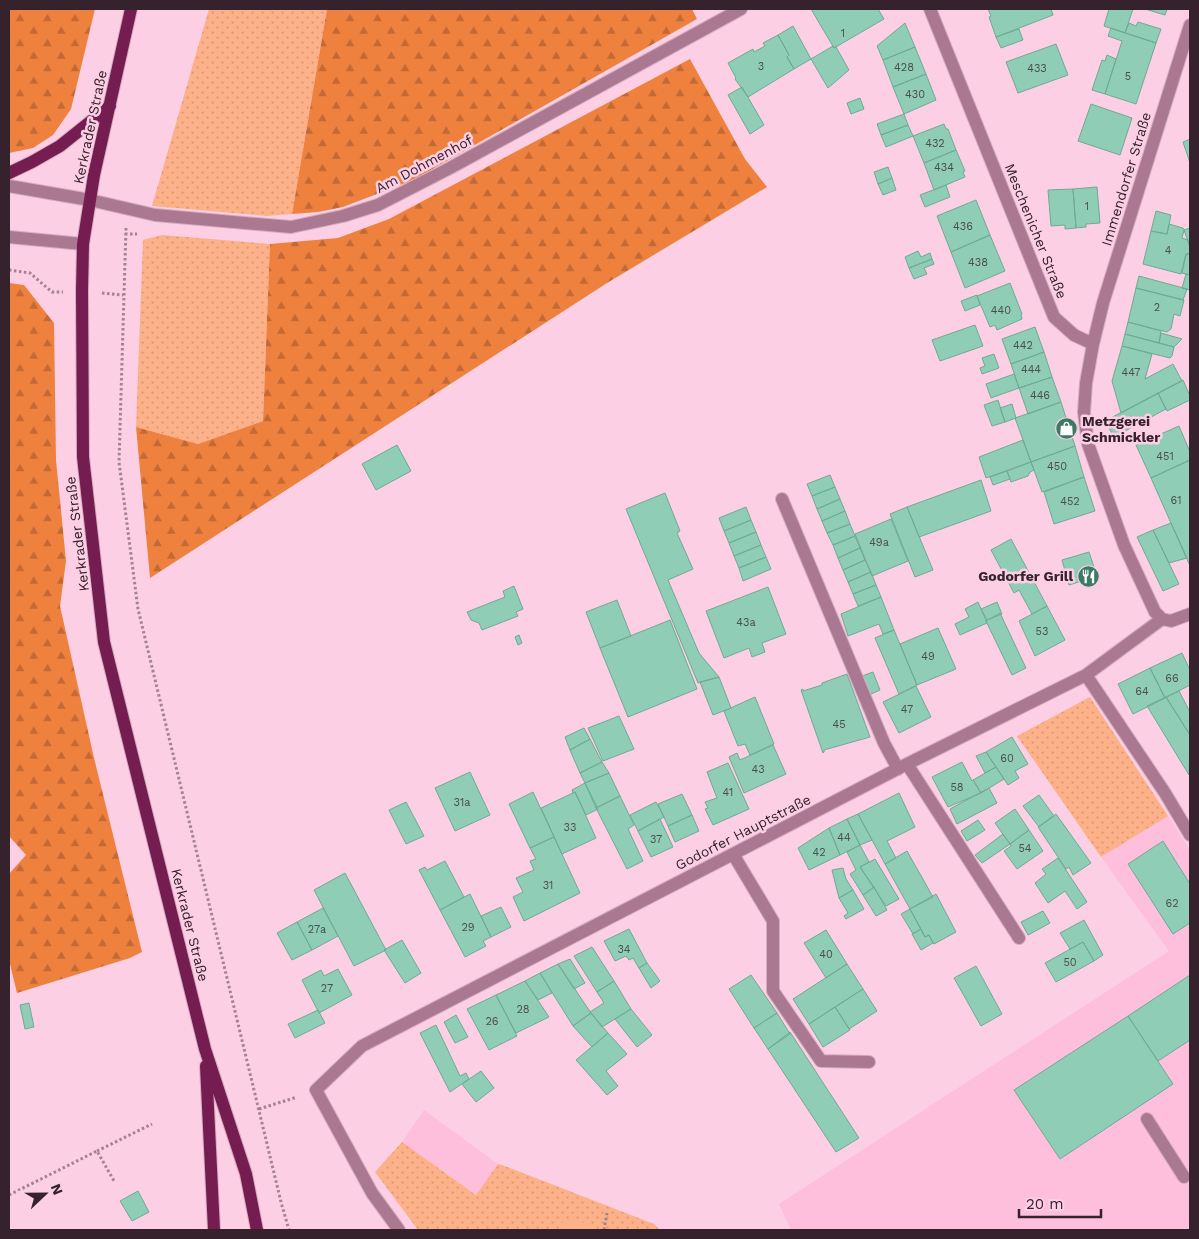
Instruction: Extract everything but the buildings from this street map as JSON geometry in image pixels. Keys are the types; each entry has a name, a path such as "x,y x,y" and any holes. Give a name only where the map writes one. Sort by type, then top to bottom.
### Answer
{"main road":[{"name":"Kerkrader Straße","path":"130,9 90,200 83,244 83,457 104,642 205,1049 246,1174 257,1230"},
{"path":"9,172 32,162 60,146 110,106"},
{"name":"Kerkrader Straße","path":"205,1049 214,1230"}],"street":[{"name":"Meschenicher Straße","path":"930,9 1054,316 1074,335 1093,344"},
{"name":"Am Dohmenhof","path":"9,186 90,200 155,215 291,228 343,216 378,205 450,168 737,11"},
{"name":"Immendorfer Straße","path":"1093,344 1103,303 1190,25"},
{"path":"9,237 83,244"},
{"path":"1093,344 1086,383 1084,412 1088,444 1124,545 1155,612 1162,619"},
{"path":"782,499 884,743 1018,938"},
{"name":"Godorfer Hauptstraße","path":"316,1090 362,1046 1086,674 1162,619 1171,621 1190,614"},
{"path":"1086,674 1165,793 1190,835"},
{"path":"733,854 773,922 774,991 821,1061 869,1062"},
{"path":"316,1090 372,1193 399,1230"},
{"path":"1147,1119 1184,1177"}],"path":[{"path":"127,209 119,462 138,609 277,1187 289,1230"},
{"path":"259,1109 316,1090"},
{"path":"9,1195 152,1124"},
{"path":"97,1151 114,1182"},
{"path":"604,1230 607,1213"}],"shaded area":[{"path":"209,9 327,9 292,214 267,216 152,206"},
{"path":"162,235 270,244 263,421 198,444 136,427 143,240"},
{"path":"1090,697 1168,816 1101,857 1017,736"},
{"path":"1168,816 1190,850 1190,1230 791,1230 779,1204 1169,951 1101,857"},
{"path":"424,1110 498,1164 476,1195 402,1142"},
{"path":"402,1142 476,1195 498,1164 654,1224 660,1230 418,1230 375,1172"},
{"path":"563,1219 597,1225 596,1230 561,1230"}],"green space":[{"path":"9,9 95,9 71,109 53,135 33,148 9,153"},
{"path":"327,9 692,9 697,19 413,180 343,207 318,212 292,214"},
{"path":"690,59 745,159 767,187 607,283 150,578 136,427 198,444 263,421 270,244 338,238 389,219"},
{"path":"9,283 24,285 54,323 56,460 66,561 60,606 94,758 142,952 130,958 17,993 9,960 9,874 26,855 9,836"}],"place":[{"name":"Metzgerei Schmickler","path":"1066,429"},
{"name":"Godorfer Grill","path":"1089,576"}]}
